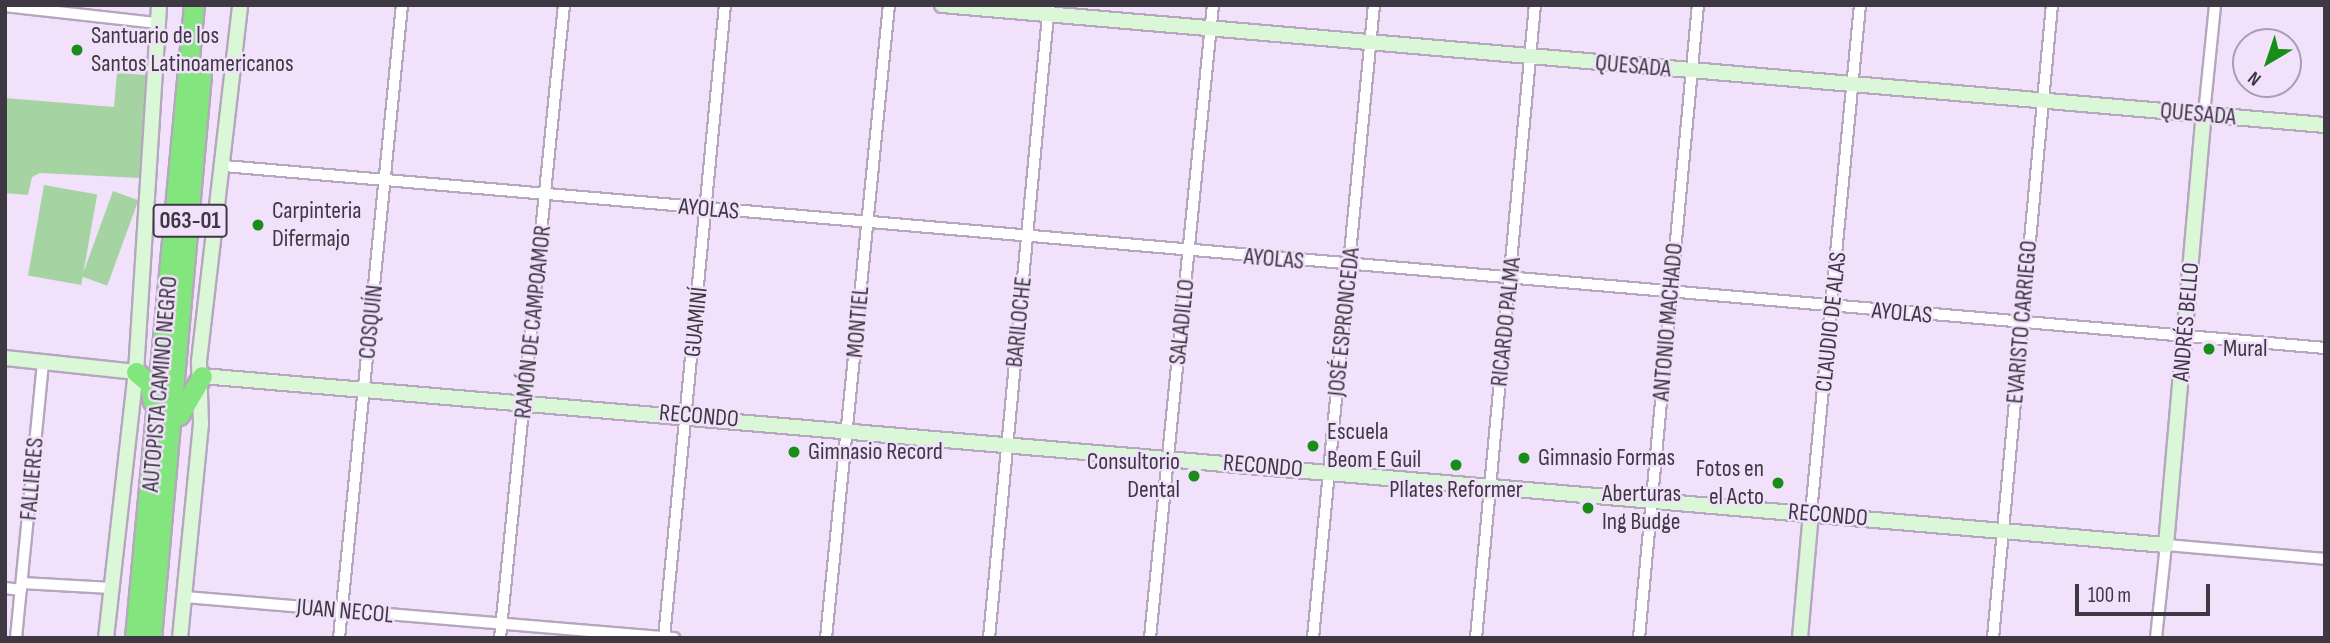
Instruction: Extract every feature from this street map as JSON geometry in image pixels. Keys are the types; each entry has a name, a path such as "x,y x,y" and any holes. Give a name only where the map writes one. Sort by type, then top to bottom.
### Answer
{"highway":[{"name":"AUTOPISTA CAMINO NEGRO","path":"151,638 194,5"},
{"name":"AUTOPISTA CAMINO NEGRO","path":"135,638 165,433 207,5"},
{"path":"136,372 152,389 165,433"},
{"path":"165,433 202,376"}],"street":[{"path":"106,638 136,372 159,5"},
{"path":"180,638 202,376 240,5"},
{"name":"COSQUÍN","path":"339,638 402,5"},
{"name":"RAMÓN DE CAMPOAMOR","path":"500,638 564,5"},
{"name":"GUAMINÍ","path":"667,637 725,5"},
{"name":"MONTIEL","path":"826,638 889,5"},
{"name":"QUESADA","path":"942,5 1049,10 1211,29 1530,56 1854,88 2325,125"},
{"name":"SALADILLO","path":"1150,638 1213,5"},
{"name":"JOSÉ ESPRONCEDA","path":"1313,638 1374,5"},
{"name":"RICARDO PALMA","path":"1476,638 1535,5"},
{"name":"ANTONIO MACHADO","path":"1639,638 1698,5"},
{"name":"CLAUDIO DE ALAS","path":"1800,638 1860,5"},
{"name":"EVARISTO CARRIEGO","path":"1993,638 2052,5"},
{"name":"ANDRÉS BELLO","path":"2156,638 2215,5"},
{"path":"5,6 157,23"},
{"name":"BARILOCHE","path":"989,638 1049,10"},
{"name":"AYOLAS","path":"224,166 2184,339 2325,348"},
{"path":"5,358 136,372"},
{"name":"FALLIERES","path":"16,638 43,362"},
{"name":"RECONDO","path":"202,376 364,386 2325,559"},
{"path":"5,588 111,588"},
{"name":"JUAN NECOL","path":"184,597 667,637"}],"green space":[{"path":"117,73 146,75 140,178 40,173 32,177 28,195 5,193 5,98 114,107"},
{"path":"44,185 97,194 81,285 28,276"},
{"path":"113,191 138,200 107,286 82,277"}],"place":[{"name":"Santuario de los Santos Latinoamericanos","path":"77,50"},
{"name":"Carpinteria Difermajo","path":"258,225"},
{"name":"Mural","path":"2209,349"},
{"name":"Escuela Beom E Guil","path":"1313,446"},
{"name":"Gimnasio Record","path":"794,452"},
{"name":"Gimnasio Formas","path":"1524,458"},
{"name":"PIlates Reformer","path":"1456,465"},
{"name":"Consultorio Dental","path":"1194,476"},
{"name":"Fotos en el Acto","path":"1778,483"},
{"name":"Aberturas Ing Budge","path":"1588,508"}]}
